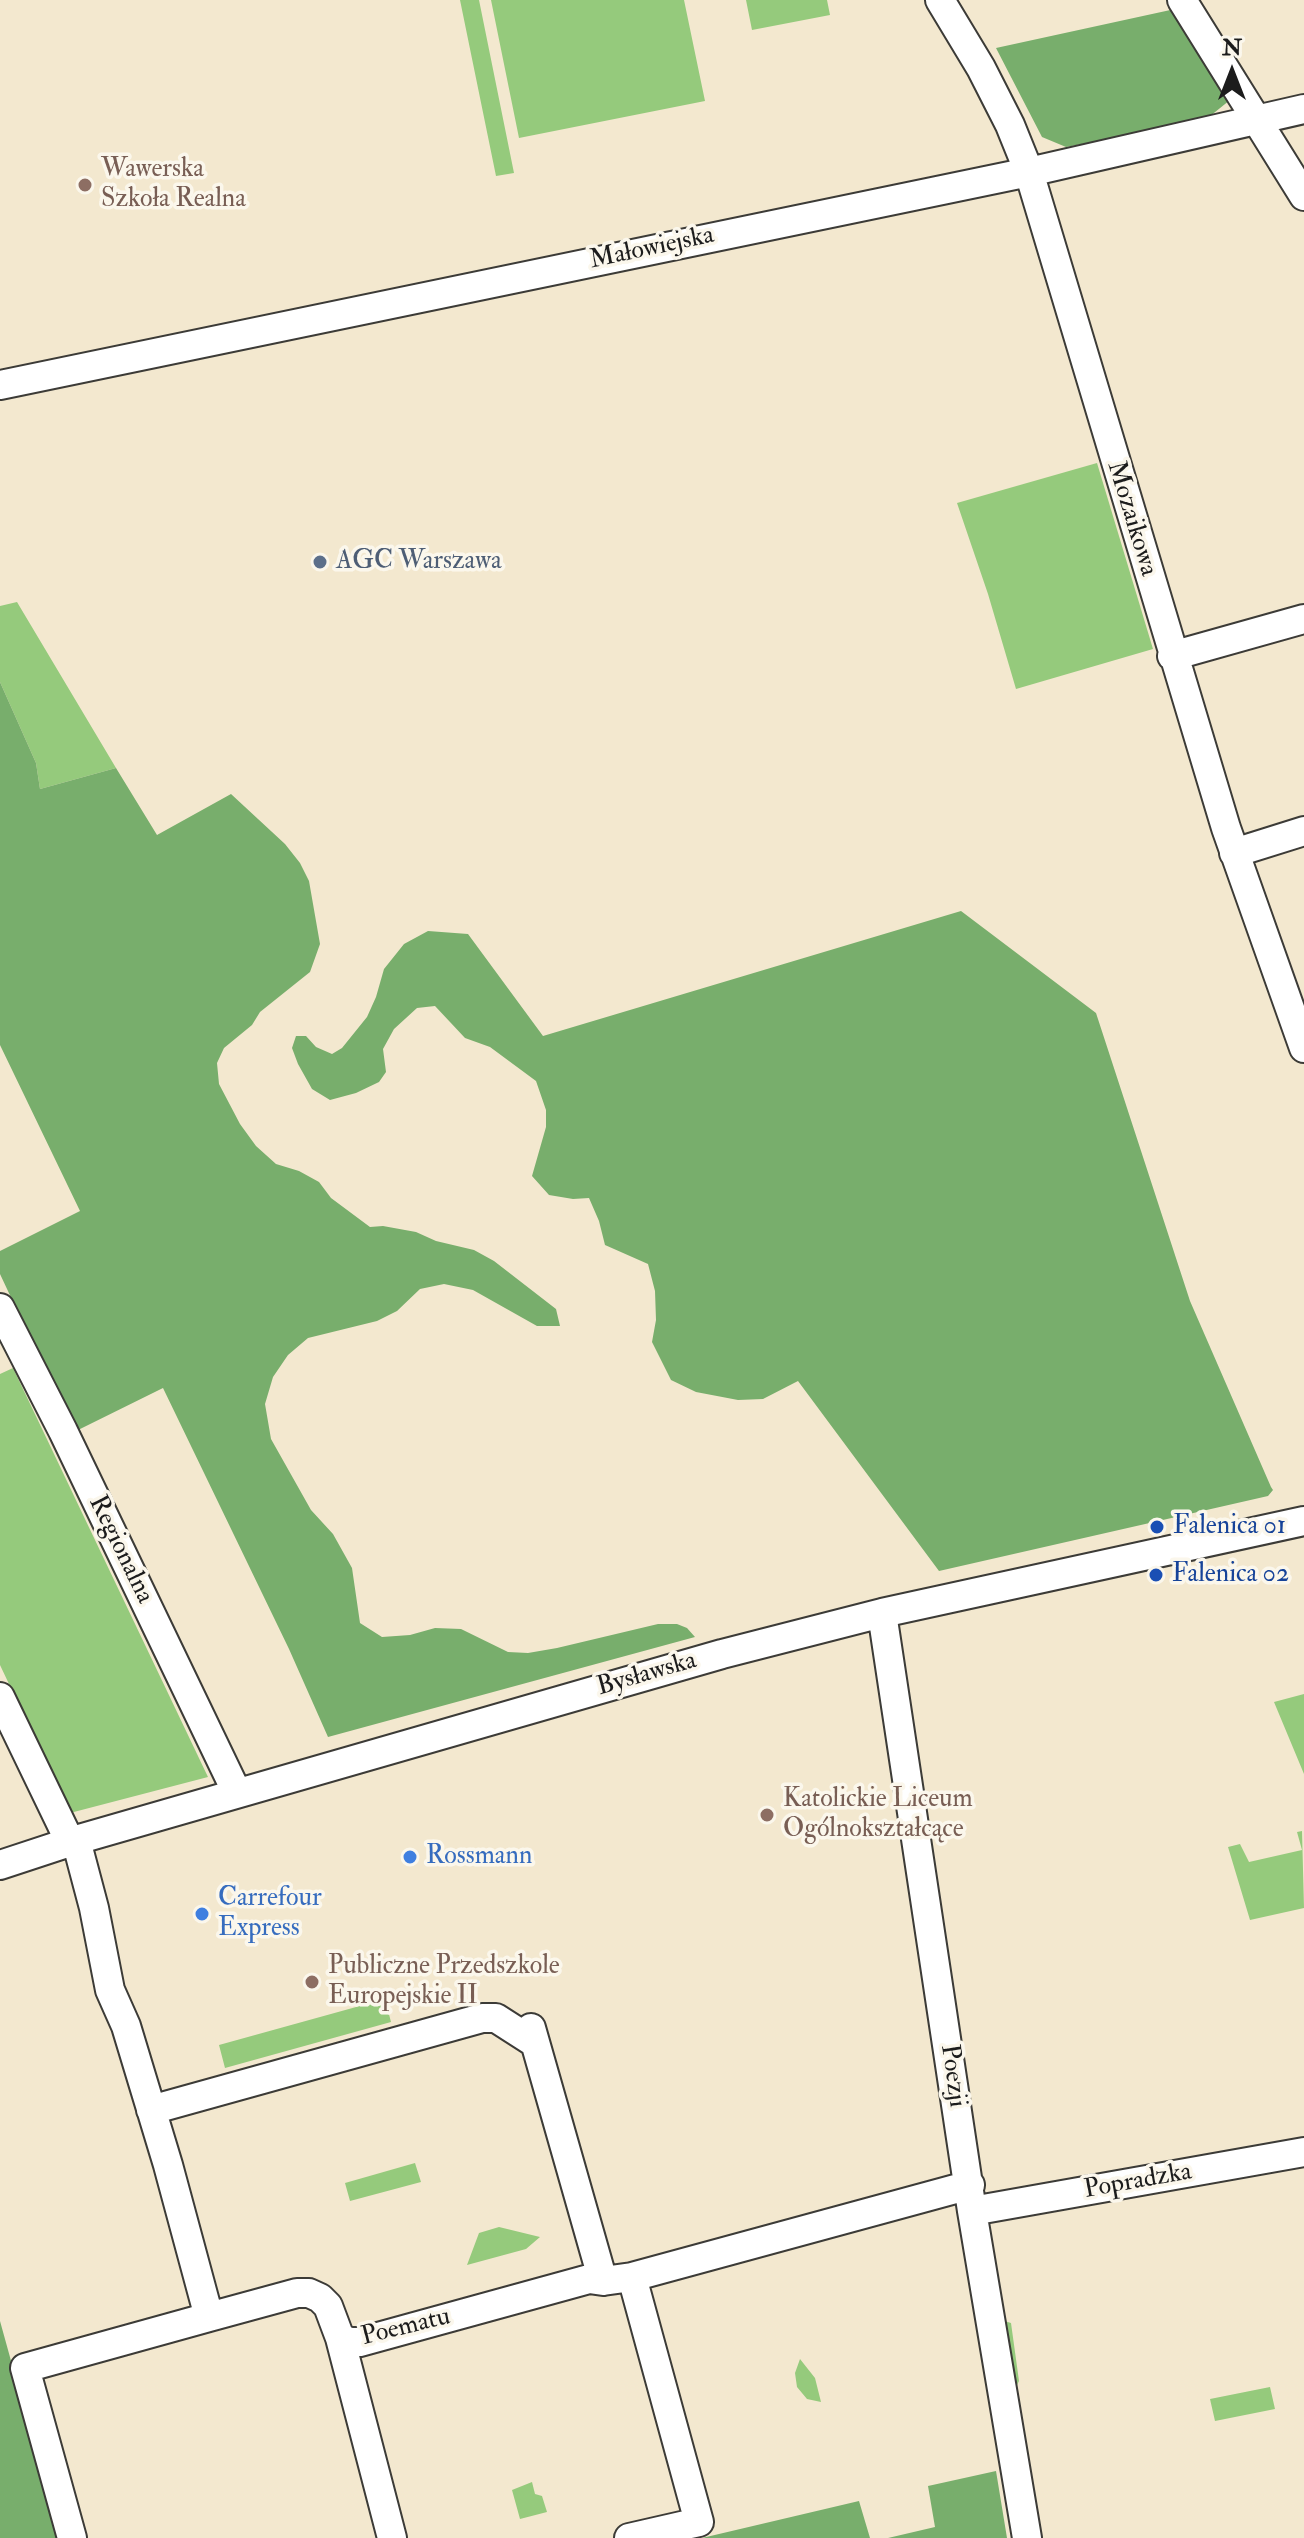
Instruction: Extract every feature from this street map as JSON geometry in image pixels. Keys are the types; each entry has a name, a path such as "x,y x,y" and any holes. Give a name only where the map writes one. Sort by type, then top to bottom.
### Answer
{"street":[{"name":"Mozaikowa","path":"940,0 981,68 1010,125 1029,172 1172,656 1234,853 1304,1048"},
{"path":"1182,0 1304,196"},
{"name":"Małowiejska","path":"0,385 1029,172 1304,109"},
{"path":"1172,656 1304,619"},
{"path":"1234,853 1304,831"},
{"name":"Regionalna","path":"0,1308 63,1431 237,1793"},
{"name":"Bysławska","path":"0,1865 237,1793 722,1654 882,1613 1304,1521"},
{"name":"Poezji","path":"882,1613 971,2198 1027,2538"},
{"path":"0,1697 73,1841 94,1908 110,1990 126,2026 209,2317"},
{"path":"151,2110 482,2018 496,2018 533,2035 603,2281"},
{"name":"Popradzka","path":"971,2198 1304,2152"},
{"name":"Poematu","path":"72,2538 25,2368 297,2293 309,2293 320,2298 328,2306 340,2338 360,2342 589,2279 603,2281 632,2277 971,2198"},
{"path":"629,2538 699,2522 632,2277"},
{"path":"340,2338 392,2538"}],"green space":[{"path":"460,0 479,0 514,173 496,176"},
{"path":"491,0 684,0 705,101 519,138"},
{"path":"746,0 827,0 830,15 752,30"},
{"path":"1175,9 1230,100 1204,121 1066,147 1042,137 996,48"},
{"path":"1097,463 1153,649 1016,689 957,503"},
{"path":"17,602 116,768 40,789 36,763 0,682 0,606"},
{"path":"0,682 36,763 40,789 116,768 157,835 231,794 285,844 300,863 309,881 320,944 310,972 260,1012 252,1025 224,1048 217,1063 219,1084 240,1124 256,1146 276,1164 299,1171 319,1182 331,1198 370,1227 416,1232 436,1241 474,1250 494,1261 556,1309 560,1326 537,1326 473,1290 444,1284 420,1289 397,1311 377,1321 308,1338 288,1355 273,1377 265,1404 271,1439 311,1510 333,1534 352,1568 360,1623 382,1637 410,1635 435,1628 461,1629 508,1652 528,1653 658,1624 677,1624 687,1628 695,1637 328,1737 163,1388 74,1432 0,1274 0,1251 80,1211 0,1045"},
{"path":"961,911 1096,1013 1190,1301 1273,1490 1268,1496 939,1571 798,1381 763,1399 738,1400 696,1392 671,1380 652,1342 656,1320 655,1291 648,1264 605,1245 589,1198 549,1195 532,1176 546,1127 546,1110 536,1081 490,1047 465,1038 435,1006 417,1008 394,1029 383,1049 386,1072 379,1082 356,1093 330,1100 312,1089 292,1048 296,1036 306,1036 316,1047 332,1054 342,1048 367,1017 384,969 404,944 428,931 468,934 543,1036"},
{"path":"13,1368 208,1777 70,1813 0,1665 0,1374"},
{"path":"1304,1694 1304,1774 1274,1702"},
{"path":"1302,1831 1304,1908 1250,1920 1228,1847 1240,1844 1249,1862 1302,1850 1297,1832"},
{"path":"385,1999 391,2022 225,2068 219,2045"},
{"path":"415,2163 421,2182 350,2201 345,2183"},
{"path":"499,2227 540,2237 526,2249 467,2265 479,2233"},
{"path":"1001,2320 1011,2323 1017,2385 1012,2386"},
{"path":"0,2321 60,2538 0,2538"},
{"path":"800,2359 815,2378 821,2402 807,2399 797,2387 795,2373"},
{"path":"1270,2387 1275,2409 1215,2421 1210,2399"},
{"path":"996,2471 1007,2538 888,2538 935,2527 928,2486"},
{"path":"532,2482 535,2494 542,2496 547,2512 520,2519 512,2490"},
{"path":"859,2501 870,2538 702,2538"}],"place":[{"name":"Wawerska Szkoła Realna","path":"85,185"},
{"name":"AGC Warszawa","path":"320,562"},
{"name":"Falenica 01","path":"1157,1527"},
{"name":"Falenica 02","path":"1156,1575"},
{"name":"Katolickie Liceum Ogólnokształcące","path":"767,1815"},
{"name":"Rossmann","path":"410,1857"},
{"name":"Carrefour Express","path":"202,1914"},
{"name":"Publiczne Przedszkole Europejskie II","path":"312,1982"}]}
